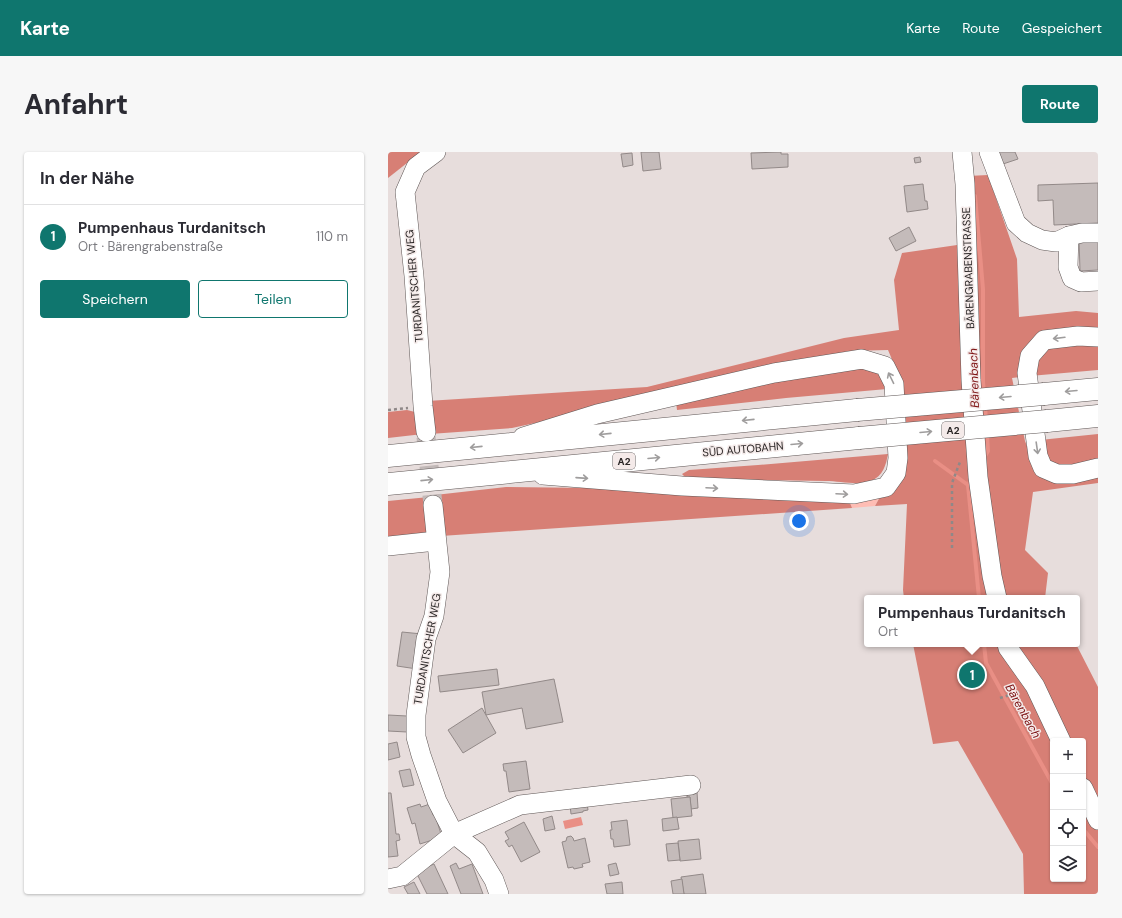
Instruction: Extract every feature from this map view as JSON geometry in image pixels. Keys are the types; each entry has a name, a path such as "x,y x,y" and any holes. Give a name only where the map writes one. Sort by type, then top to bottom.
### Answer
{"highway":[{"path":"388,456 857,410 1098,389"},
{"name":"SÜD AUTOBAHN","path":"388,484 1098,416"}],"street":[{"name":"TURDANITSCHER WEG","path":"426,432 414,276 405,192 416,167 436,152"},
{"name":"BÄRENGRABENSTRASSE","path":"962,152 965,184 971,380 978,468 992,576 996,595"},
{"path":"989,152 1016,223 1027,233 1042,240 1056,242 1069,236 1082,233 1098,233"},
{"path":"1069,236 1068,267 1072,278 1081,282 1098,281"},
{"path":"1098,337 1078,336 1044,340 1030,356 1027,373 1038,456 1043,468 1057,474 1073,474 1098,468"},
{"path":"497,445 597,414 774,373 862,359 885,366 894,384 898,458 896,473 886,487 854,494 682,486 502,472"},
{"name":"TURDANITSCHER WEG","path":"433,505 440,572 434,616 426,639 416,715 416,737 437,801 454,834 477,852 494,880 499,894"},
{"path":"388,546 436,541"},
{"path":"1008,647 1034,686 1060,738"},
{"path":"388,879 402,876 454,834 520,805 691,785"},
{"path":"1086,794 1098,820"}],"path":[{"path":"952,548 952,483 957,469"},
{"path":"1000,698 1010,695"}],"shaded area":[{"path":"388,152 421,152 388,178"},
{"path":"988,175 1017,259 1019,317 1076,311 1098,313 1098,331 1040,337 1020,377 1012,378 1025,441 1035,467 1098,475 1098,483 1033,492 1025,550 1048,573 1045,595 904,595 907,504 875,506 881,495 893,490 902,383 888,350 849,351 740,375 674,393 512,428 430,434 427,401 647,387 844,338 899,330 894,280 902,253 964,244 968,176"},
{"path":"1098,344 1098,370 1030,376 1037,358 1053,345"},
{"path":"853,364 878,372 887,389 677,410 676,402"},
{"path":"407,410 415,412 423,434 388,438 388,412"},
{"path":"1098,434 1098,461 1074,467 1051,464 1040,440"},
{"path":"888,454 885,466 881,473 871,481 861,483 686,478 682,474 689,470"},
{"path":"506,487 591,488 848,498 852,508 441,536 435,495"},
{"path":"881,495 875,506 852,508 848,498"},
{"path":"429,497 433,534 388,541 388,501"},
{"path":"914,647 1078,647 1098,687 1098,894 1024,894 1023,854 958,741 933,744"},
{"path":"581,817 583,825 565,829 563,821"}],"building":[{"path":"641,152 659,152 661,169 643,171"},
{"path":"781,152 781,154 788,154 788,167 752,169 751,153"},
{"path":"995,152 1015,152 1018,159 1000,165"},
{"path":"632,153 633,165 623,167 621,154"},
{"path":"920,157 921,162 915,163 914,158"},
{"path":"1098,183 1098,223 1054,225 1053,200 1038,201 1038,185"},
{"path":"923,184 925,201 927,201 928,209 907,212 904,186"},
{"path":"909,227 916,241 896,251 889,238"},
{"path":"1079,239 1098,239 1098,270 1080,271"},
{"path":"402,632 422,634 417,669 397,666"},
{"path":"974,668 977,679 969,682 966,670"},
{"path":"497,669 499,685 440,692 438,676"},
{"path":"554,679 563,722 526,729 522,708 486,715 482,692"},
{"path":"482,708 496,733 463,753 448,730"},
{"path":"388,715 407,716 407,732 388,731"},
{"path":"397,742 400,757 388,760 388,744"},
{"path":"526,761 530,789 509,792 506,771 504,771 503,764"},
{"path":"410,769 414,785 403,787 399,771"},
{"path":"687,792 697,792 698,808 691,809 690,797 687,797"},
{"path":"388,793 391,793 396,834 399,834 400,840 396,841 398,856 388,857"},
{"path":"690,797 692,816 673,818 671,799"},
{"path":"587,803 588,810 571,814 570,805"},
{"path":"420,804 421,807 430,804 442,837 420,844 415,823 412,824 407,808"},
{"path":"552,816 555,829 545,831 543,819"},
{"path":"677,817 679,829 663,831 662,819"},
{"path":"627,820 630,845 614,847 613,839 611,839 611,822"},
{"path":"524,822 540,852 521,862 512,845 509,847 505,841 509,839 505,832"},
{"path":"571,836 574,841 585,838 590,862 582,864 583,867 574,869 573,867 568,868 562,842 566,841 567,837"},
{"path":"699,839 701,859 680,861 678,841"},
{"path":"678,843 680,860 668,861 666,844"},
{"path":"456,863 459,869 472,864 483,894 461,894 450,866"},
{"path":"616,863 619,874 610,876 608,865"},
{"path":"434,864 448,894 427,894 416,872"},
{"path":"703,874 706,894 684,894 681,877"},
{"path":"682,879 684,894 673,894 671,881"},
{"path":"414,882 420,894 408,894 404,887"},
{"path":"622,882 623,894 607,894 605,884"}],"waterway":[{"name":"Bärenbach","path":"975,196 983,289 984,393"},
{"name":"Bärenbach","path":"985,406 986,421"},
{"name":"Bärenbach","path":"984,458 988,451 987,434"},
{"path":"935,461 968,485"},
{"name":"Bärenbach","path":"971,479 968,485 979,595"},
{"name":"Bärenbach","path":"984,647 986,663 1050,780"},
{"name":"Bärenbach","path":"1086,833 1098,847"}],"tunnel":[{"path":"426,437 433,505"}],"place":[{"name":"Pumpenhaus Turdanitsch","path":"972,675"}]}
